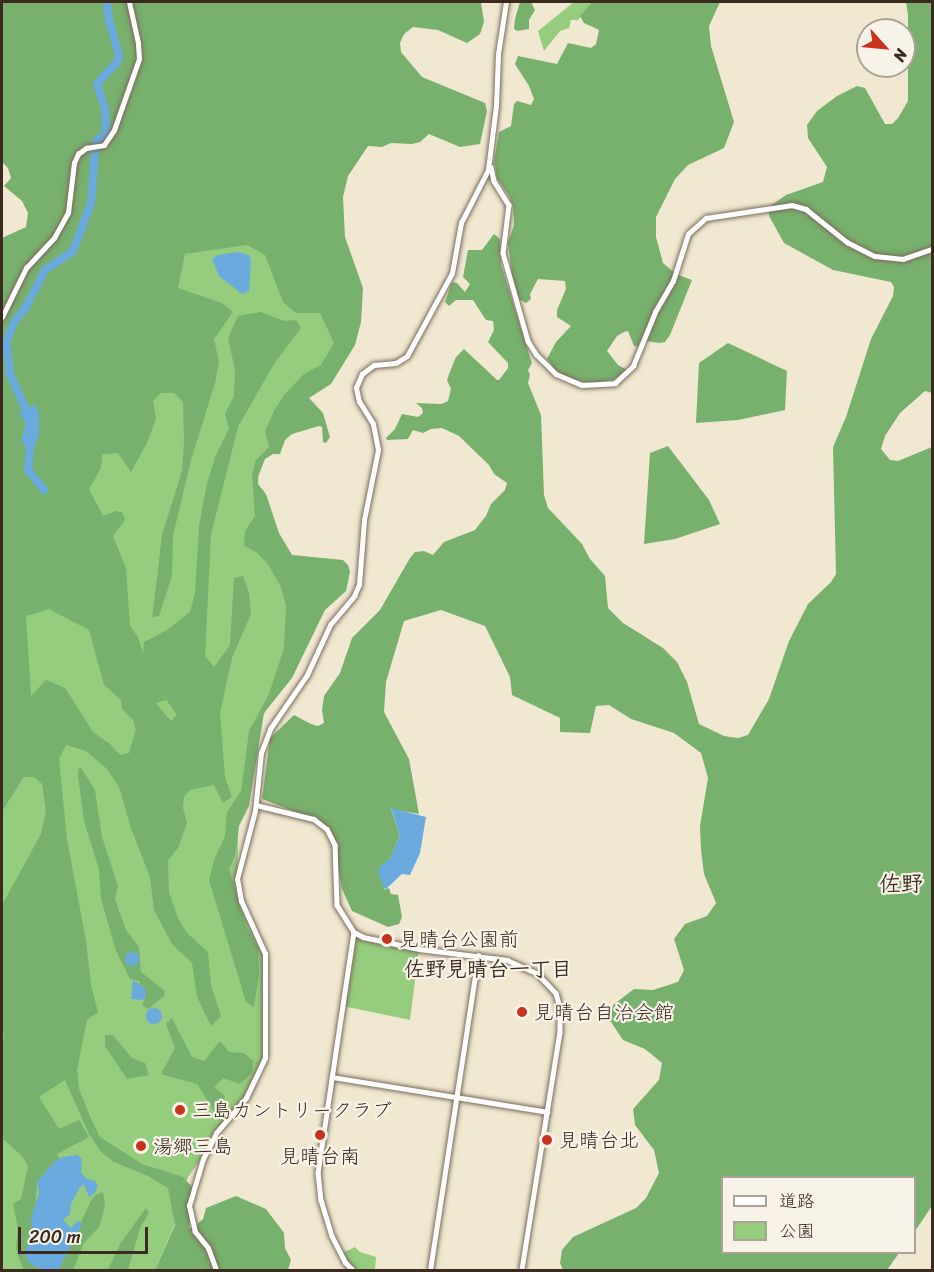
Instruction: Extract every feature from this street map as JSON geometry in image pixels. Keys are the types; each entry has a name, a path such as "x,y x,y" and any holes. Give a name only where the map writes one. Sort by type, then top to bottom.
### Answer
{"street":[{"path":"2,317 26,268 54,238 63,224 69,208 73,171 78,154 86,148 104,145 114,130 139,59 129,2"},
{"path":"216,1270 208,1248 195,1232 189,1206 216,1133 253,1086 265,1058 267,1036 265,954 237,890 237,879 256,805 261,753 270,729 307,675 330,625 354,596 362,578 364,520 378,450 373,424 357,395 358,381 374,365 401,362 412,349 452,273 461,223 488,170 498,54 506,2"},
{"path":"490,157 491,174 509,205 503,253 528,341 536,354 556,374 582,385 615,383 633,366 655,312 673,281 688,234 706,218 792,205 806,209 847,242 875,256 903,259 933,249"},
{"path":"256,805 314,819 327,829 335,845 337,905 354,932 363,938 507,960 527,967 548,982 559,1000 560,1032 522,1270"},
{"path":"353,1270 345,1262 332,1236 321,1200 318,1172 354,932"},
{"path":"430,1270 455,1099 471,1018 478,956"},
{"path":"332,1077 455,1099 547,1112"}],"green space":[{"path":"2,2 481,2 484,22 480,34 467,43 438,30 413,27 404,34 400,43 401,52 422,77 485,103 487,111 480,144 460,147 429,134 420,142 412,144 391,143 382,147 368,146 348,176 343,197 345,237 363,288 361,322 355,345 331,384 309,398 323,413 330,437 326,443 323,442 322,427 319,426 292,434 285,440 280,454 273,454 265,459 258,477 258,484 266,494 279,533 292,555 343,560 350,572 346,591 325,610 292,678 264,713 249,806 239,826 235,856 229,869 246,927 258,948 259,973 254,1007 246,1002 209,880 214,860 225,836 227,812 241,791 249,731 269,694 284,648 286,605 280,585 267,563 256,552 244,546 245,531 255,516 252,474 256,460 269,447 265,431 274,411 284,395 304,374 321,365 334,343 320,313 296,313 283,302 265,255 247,245 185,254 178,288 222,303 233,312 214,339 219,362 215,383 191,460 173,536 172,576 159,616 152,617 162,535 182,471 184,442 183,402 174,393 161,393 153,401 156,419 147,443 131,472 118,453 102,454 101,468 89,489 103,516 116,511 122,512 125,520 113,536 126,568 130,626 138,637 143,654 144,642 167,630 190,612 195,593 199,526 207,483 216,455 229,429 225,414 234,396 235,370 228,338 238,316 261,312 284,321 296,320 301,328 274,364 238,427 211,534 205,656 214,667 230,645 234,578 243,576 249,593 251,614 232,658 220,713 225,777 232,797 223,803 214,785 190,790 184,797 183,808 187,823 178,848 168,861 169,893 178,918 187,933 208,952 211,985 221,1016 211,1026 197,997 192,963 172,944 154,910 150,877 131,828 119,787 107,769 86,751 66,745 59,759 67,839 86,941 91,985 98,1012 87,1020 77,1070 79,1089 92,1121 100,1137 142,1164 183,1177 193,1188 189,1228 193,1228 203,1219 206,1208 236,1196 266,1209 284,1233 285,1248 291,1260 288,1270 155,1270 175,1225 168,1188 148,1176 114,1162 101,1152 89,1134 65,1080 39,1097 59,1129 79,1120 89,1137 57,1154 60,1159 54,1162 37,1182 34,1225 26,1256 41,1270 24,1270 18,1256 16,1247 18,1229 13,1204 21,1199 28,1166 22,1156 2,1138 4,1037 2,1027 2,905 41,834 46,811 42,784 34,777 24,777 2,812 2,238 26,227 28,213 22,201 4,186 11,178 8,168 2,162","holes":["49,609 89,630 104,685 121,700 122,709 133,720 136,729 129,753 120,755 110,744 93,732 65,688 46,680 31,696 26,616","163,695 177,715 171,721 156,703 166,700"]},
{"path":"520,2 531,2 535,10 529,20 529,29 517,31 514,29 515,19"},
{"path":"574,2 591,3 578,20 571,20 569,28 560,31 544,51 538,31"},
{"path":"592,2 720,2 709,26 711,46 734,122 724,148 688,165 675,179 656,217 656,237 663,263 676,274 692,280 670,335 665,342 641,340 638,347 634,346 628,331 617,336 607,351 618,365 627,370 613,380 590,383 575,380 556,371 547,359 556,342 571,326 557,317 557,310 566,289 565,281 538,279 530,294 531,299 526,303 519,299 512,275 508,243 514,225 513,206 497,178 494,161 499,132 511,126 514,104 517,101 531,105 534,99 529,86 515,64 518,56 557,64 568,43 591,48 596,44 599,30 584,23 580,16"},
{"path":"906,2 932,2 932,393 925,391 900,413 885,436 881,449 890,460 898,461 932,447 932,1206 916,1230 916,1176 721,1176 721,1254 898,1254 887,1270 563,1270 560,1263 562,1250 573,1237 636,1208 646,1198 659,1173 654,1150 635,1125 633,1109 659,1080 662,1063 645,1049 623,1040 609,1019 613,1005 634,989 653,990 678,982 684,970 674,939 685,924 707,916 716,903 704,874 701,850 700,826 708,778 701,753 674,733 631,719 609,705 596,706 590,733 560,732 560,718 512,695 510,677 485,626 441,610 404,621 386,682 384,712 409,759 419,814 391,809 400,835 390,859 384,890 389,888 391,894 398,895 402,917 399,924 388,927 352,911 342,889 332,836 314,819 262,799 270,738 294,715 318,726 324,723 322,710 324,696 340,673 352,638 380,610 410,558 415,552 424,551 433,555 444,542 475,530 486,516 491,504 505,490 507,483 494,474 489,465 459,436 442,428 431,429 423,433 413,430 408,439 387,440 386,438 395,429 402,414 418,417 423,413 422,408 416,403 442,404 448,401 451,389 447,380 456,357 464,349 497,380 508,368 508,363 488,342 494,330 493,321 486,320 473,300 456,300 449,306 445,302 452,282 457,283 465,292 470,284 463,277 468,250 482,250 494,234 500,239 501,265 532,363 528,370 530,375 528,383 541,415 544,495 548,508 582,544 590,559 605,576 608,608 623,623 663,648 677,662 687,682 699,724 724,736 738,738 748,735 769,699 789,641 808,604 831,582 836,574 833,447 846,417 871,339 893,296 894,287 891,282 833,270 784,243 769,216 769,207 786,195 823,182 827,167 808,138 807,125 817,111 837,96 857,86 865,88 885,124 892,124 898,118 908,101 908,78 916,78 916,18 908,18"},
{"name":"三島カントリークラブ","path":"257,242 318,310 334,320 334,352 269,453 259,461 258,487 292,629 279,684 258,726 239,808 237,882 241,901 258,935 266,967 266,1050 253,1086 188,1177 174,1226 155,1270 2,1270 2,812 24,777 34,777 3,571 173,285 181,254"},
{"path":"728,343 787,371 785,410 738,420 696,423 699,363"},
{"path":"668,446 709,500 720,524 675,539 644,544 650,453"},
{"path":"81,768 95,790 102,837 118,886 115,899 126,930 139,947 141,972 165,991 164,996 148,1009 142,1005 145,999 139,981 130,979 116,951 101,899 99,869 84,821 78,776 78,769"},
{"path":"354,932 363,938 419,949 410,1020 343,1006"},
{"path":"172,1018 192,1057 204,1061 220,1041 229,1052 244,1053 253,1061 252,1073 240,1084 223,1078 214,1087 225,1096 222,1108 216,1114 197,1084 161,1074 175,1048 166,1024"},
{"path":"105,1035 113,1035 132,1058 145,1063 149,1075 127,1079 105,1046"},
{"path":"103,1192 105,1206 99,1227 84,1243 73,1270 58,1270 94,1196"},
{"path":"146,1208 149,1213 140,1228 128,1270 108,1270 120,1244"},
{"path":"355,1247 360,1252 376,1257 375,1270 353,1270 340,1254"}],"water":[{"path":"237,252 249,255 251,260 249,291 242,294 219,276 212,259 218,255"},
{"path":"35,404 39,414 39,435 34,448 25,446 21,441 26,423 19,414"},
{"path":"391,808 426,817 420,853 410,875 402,874 385,890 378,873 381,865 390,859 400,835"},
{"path":"132,952 137,954 139,959 137,964 132,966 127,964 125,959 127,954"},
{"path":"133,980 145,988 146,995 143,1000 131,999"},
{"path":"154,1008 162,1016 154,1024 146,1016"},
{"path":"78,1155 82,1160 81,1172 87,1179 95,1181 98,1186 94,1194 89,1197 84,1185 80,1187 71,1204 70,1214 63,1220 71,1228 77,1221 80,1221 82,1225 58,1270 41,1270 30,1263 25,1255 32,1226 31,1218 39,1193 37,1182 55,1161 63,1157"}],"waterway":[{"path":"30,419 10,374 6,343 14,322 26,307 45,270 73,251 91,203 96,141 106,133 105,109 97,84 118,61 119,55 109,21 107,2"},
{"path":"31,437 28,470 44,490"}],"place":[{"name":"見晴台公園前","path":"387,939"},
{"name":"見晴台自治会館","path":"522,1012"},
{"name":"三島カントリークラブ","path":"180,1110"},
{"name":"見晴台南","path":"320,1135"},
{"name":"見晴台北","path":"547,1140"},
{"name":"湯郷三島","path":"141,1146"}],"district":[{"name":"佐野","path":"901,884"},
{"name":"佐野見晴台一丁目","path":"488,969"}]}
